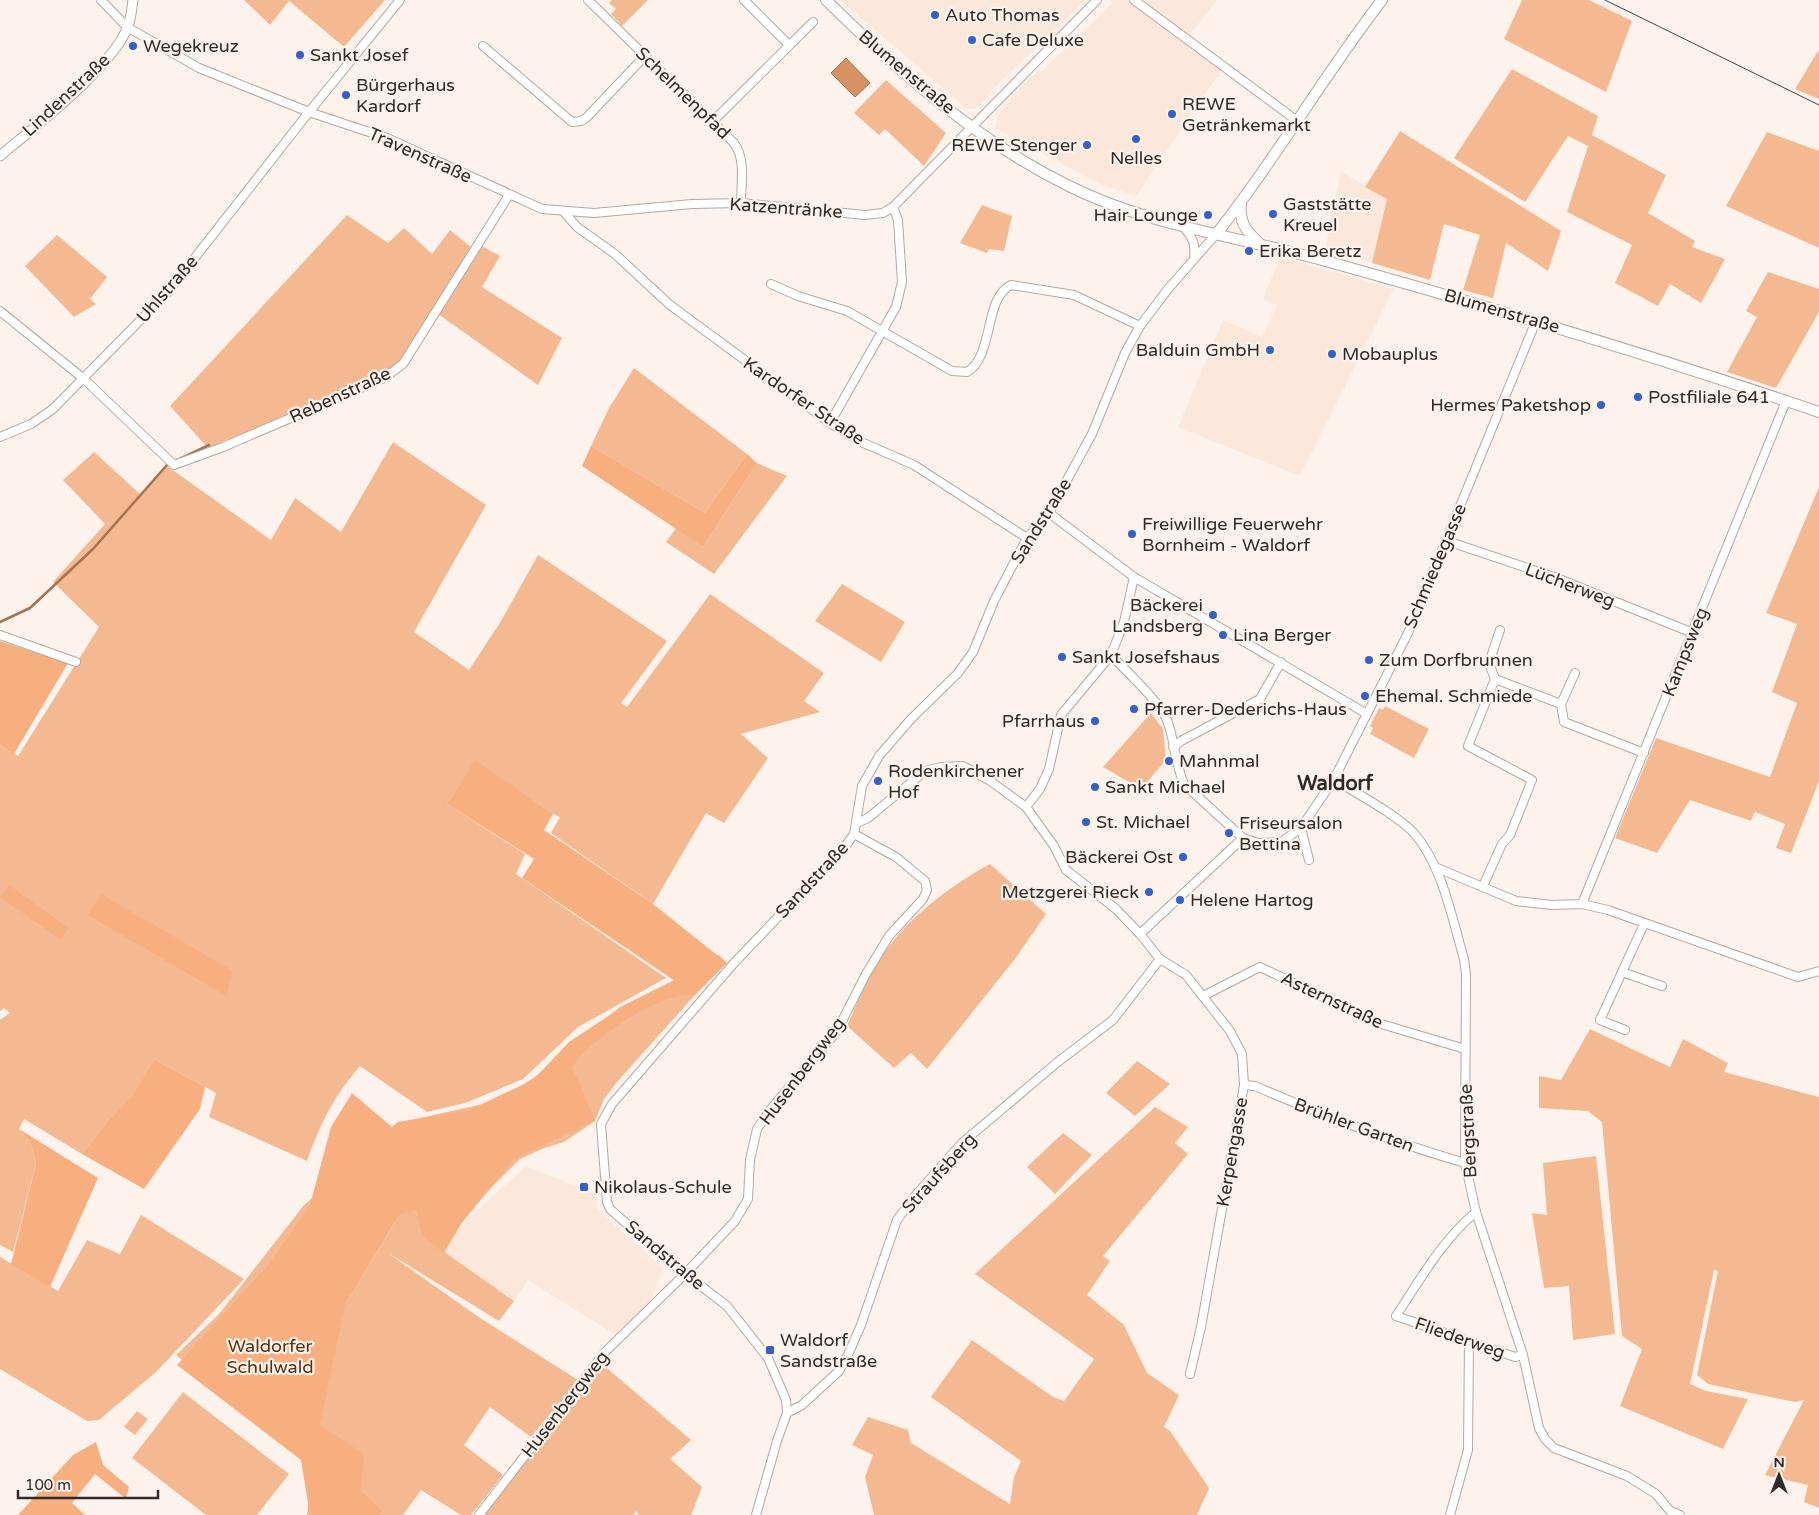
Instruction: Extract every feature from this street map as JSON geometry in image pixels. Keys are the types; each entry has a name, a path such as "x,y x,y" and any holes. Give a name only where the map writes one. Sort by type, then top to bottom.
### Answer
{"main road":[{"name":"Blumenstraße","path":"826,0 878,51 972,127 1017,159 1092,197 1182,224 1258,243 1536,321 1819,412"},
{"path":"1217,233 1241,202 1296,120 1382,0"},
{"path":"1241,202 1240,217 1246,232 1258,243"}],"street":[{"name":"Travenstraße","path":"101,0 128,27 199,68 308,112 387,138 542,209 564,212"},
{"name":"Lindenstraße","path":"0,156 80,87 117,46 128,27 133,0"},
{"name":"Uhlstraße","path":"0,437 31,424 53,409 168,292 308,112 400,0"},
{"name":"Schelmenpfad","path":"588,0 740,151 742,203"},
{"path":"744,0 789,45"},
{"name":"Katzentränke","path":"564,212 594,213 692,204 742,203 865,215 883,214 893,207 1097,0"},
{"path":"1134,0 1296,120"},
{"path":"711,123 813,22"},
{"path":"483,46 572,122 586,118 645,56"},
{"name":"Rebenstraße","path":"84,379 172,463 223,448 384,378 403,364 509,195"},
{"path":"830,423 896,307 902,282 898,220 893,207"},
{"name":"Kardorfer Straße","path":"564,212 577,227 615,254 664,300 830,423 859,441 914,465 1026,538"},
{"path":"1182,224 1192,237 1195,246 1194,258"},
{"name":"Sandstraße","path":"787,1413 786,1400 765,1354 727,1306 610,1208 607,1202 601,1124 612,1104 735,962 844,848 854,834 862,786 878,756 958,673 973,652 994,602 1026,538 1049,513 1092,434 1125,353 1140,326 1194,258 1217,233"},
{"path":"771,284 798,296 847,311 952,371 968,372 978,362 999,295 1006,288 1018,284 1074,295 1140,326"},
{"path":"0,311 84,379"},
{"name":"Schmiedegasse","path":"1243,838 1258,843 1281,842 1301,828 1334,779 1408,633 1536,321"},
{"name":"Kampsweg","path":"1582,904 1786,401"},
{"path":"1049,513 1134,577 1367,714"},
{"name":"Lücherweg","path":"1447,541 1554,578 1693,633"},
{"path":"1026,807 1040,789 1049,769 1060,715 1111,655 1124,622 1134,577"},
{"path":"1483,886 1502,844 1510,835 1532,780 1468,746 1495,679 1489,663 1500,630"},
{"path":"0,635 76,662"},
{"path":"1111,655 1159,708 1167,720 1179,773 1184,784 1243,838 1140,934"},
{"path":"1173,747 1181,740 1260,699 1281,662"},
{"path":"1575,672 1561,704 1564,722 1644,753"},
{"path":"1495,679 1561,704"},
{"name":"Kerpengasse","path":"857,823 868,818 925,771 941,767 963,766 989,780 1026,807 1054,846 1066,870 1116,909 1140,934 1160,959 1186,975 1230,1031 1242,1054 1244,1085 1201,1326 1190,1374"},
{"name":"Bergstraße","path":"1334,779 1412,831 1428,851 1435,867 1464,959 1465,1164 1476,1212 1523,1355 1539,1428 1545,1439 1554,1448 1627,1476 1656,1494 1669,1513"},
{"path":"1301,828 1309,860"},
{"name":"Husenbergweg","path":"479,1515 605,1352 686,1273 734,1221 748,1200 750,1160 757,1129 770,1110 837,1031 866,974 889,936 922,899 927,890 925,881 896,857 854,834"},
{"path":"1435,867 1516,901 1582,904 1608,910 1798,977 1819,971"},
{"path":"1625,1030 1600,1020 1644,924"},
{"name":"Straufsberg","path":"787,1413 802,1405 838,1371 847,1357 861,1325 897,1220 914,1197 962,1143 1059,1061 1112,1020 1160,959"},
{"name":"Asternstraße","path":"1203,996 1260,967 1378,1023 1465,1049"},
{"path":"1622,972 1662,986"},
{"name":"Brühler Garten","path":"1244,1085 1255,1086 1324,1116 1397,1143 1465,1164"},
{"name":"Fliederweg","path":"1476,1212 1460,1226 1442,1248 1396,1316 1514,1357 1523,1355"},
{"path":"1450,1515 1468,1450 1469,1342"},
{"path":"756,1515 787,1413"},
{"path":"1669,1513 1680,1515"}],"shaded area":[{"path":"840,0 1086,0 989,93 988,98 977,108 972,109 966,108"},
{"path":"1110,0 1132,0 1223,68 1136,196 1102,185 995,128 998,116 1018,89 1036,72 1042,71 1112,3"},
{"path":"1142,0 1217,0 1189,36"},
{"path":"846,58 870,83 855,97 831,73"},
{"path":"1341,171 1387,199 1372,263 1325,250"},
{"path":"1280,257 1394,289 1300,476 1178,427 1223,320 1262,337 1277,305 1263,299"},
{"path":"526,1166 596,1194 597,1209 664,1269 650,1300 615,1335 528,1280 514,1301 444,1253 462,1224"}],"green space":[{"path":"244,0 385,0 344,47 289,1 270,25"},
{"path":"612,0 648,0 622,26 611,14 616,9 609,3"},
{"path":"1522,0 1589,0 1632,21 1606,92 1504,39"},
{"path":"1819,52 1819,99 1795,89"},
{"path":"1512,69 1598,116 1592,135 1666,175 1648,213 1695,241 1692,247 1725,259 1701,303 1670,284 1658,306 1615,283 1632,245 1567,212 1588,146 1568,136 1525,202 1454,158"},
{"path":"886,80 946,133 924,166 885,129 879,135 854,113"},
{"path":"1400,131 1561,231 1548,271 1506,243 1493,298 1463,290 1480,235 1444,224 1430,280 1372,263 1387,199 1365,187"},
{"path":"1767,132 1819,151 1819,248 1726,206"},
{"path":"982,205 1012,216 1004,251 989,249 987,253 960,243"},
{"path":"347,215 388,243 404,228 432,254 450,230 472,248 484,247 500,256 482,287 562,338 538,385 438,314 433,308 400,362 384,374 208,448 170,406"},
{"path":"57,235 107,277 90,299 96,304 74,317 25,266"},
{"path":"1768,272 1819,289 1819,312 1776,388 1727,372 1757,317 1746,311"},
{"path":"634,368 747,454 705,513 591,446 609,408"},
{"path":"393,442 486,505 414,632 469,670 501,621 538,555 667,641 621,703 627,707 710,594 824,673 804,701 820,712 741,734 768,758 724,823 706,813 653,904 551,833 560,817 475,761 447,804 525,854 516,874 666,978 578,1027 523,1079 465,1103 427,1112 360,1066 342,1089 329,1111 317,1134 307,1161 209,1117 216,1093 154,1059 132,1098 110,1118 82,1154 24,1119 19,1129 31,1144 36,1164 13,1252 0,1245 0,1020 10,1013 4,1008 0,1011 0,745 18,756 99,627 53,582 105,524 63,480 94,452 141,495 167,466 271,540 295,498 341,532"},
{"path":"591,446 705,513 747,454 757,463 703,547 582,466"},
{"path":"757,463 787,476 714,574 666,542 676,528 703,547"},
{"path":"1819,487 1819,781 1791,853 1776,848 1785,824 1755,812 1751,821 1690,800 1657,853 1615,838 1656,738 1770,777 1797,703 1772,692 1797,624 1766,613"},
{"path":"842,584 905,622 881,662 815,621"},
{"path":"0,641 68,663 14,754 0,745"},
{"path":"1385,706 1429,729 1414,758 1370,734 1373,728 1370,726 1379,708 1383,710"},
{"path":"1151,713 1163,729 1166,760 1141,789 1103,767"},
{"name":"Waldorfer Schulwald","path":"475,760 553,814 544,830 653,904 727,963 695,995 681,996 664,1001 627,1019 594,1043 581,1056 572,1067 595,1121 514,1159 461,1224 444,1253 423,1237 416,1210 400,1214 345,1305 320,1425 364,1454 361,1491 382,1511 380,1515 310,1515 301,1460 177,1365 269,1264 310,1205 331,1127 352,1093 392,1127 398,1122 467,1111 533,1080 569,1042 625,1005 675,981 522,878 534,859 447,804"},
{"path":"990,864 1046,914 1015,959 927,1069 911,1053 894,1068 847,1026 866,983 892,942 921,912 954,886"},
{"path":"9,885 68,928 61,940 0,897"},
{"path":"101,894 233,971 226,996 88,915"},
{"path":"719,955 727,963 711,977 617,1082 604,1099 595,1121 564,1142 520,1159 488,1191 423,1237 514,1301 499,1321 388,1253 477,1316 578,1380 531,1437 490,1407 464,1445 503,1475 471,1515 461,1515 421,1490 403,1515 380,1515 381,1511 307,1515 311,1479 307,1462 176,1355 219,1314 304,1205 402,1122 483,1104 512,1092 539,1074 620,1007 674,980 711,956","holes":["399,1216 345,1305 355,1277"]},
{"path":"1590,1029 1670,1067 1683,1039 1728,1063 1724,1072 1819,1097 1819,1508 1804,1502 1808,1485 1765,1475 1804,1400 1795,1402 1708,1384 1697,1375 1718,1271 1714,1270 1690,1384 1706,1391 1748,1399 1723,1449 1620,1406 1642,1349 1622,1336 1602,1122 1588,1111 1539,1108 1539,1076 1561,1080"},
{"path":"154,1059 205,1087 200,1109 144,1189 82,1154 110,1118 132,1097"},
{"path":"1137,1061 1170,1084 1135,1116 1106,1093"},
{"path":"1155,1107 1188,1127 1175,1143 1188,1154 1103,1256 1110,1261 1087,1295 1124,1325 1147,1373 1179,1395 1164,1427 1170,1431 1209,1488 1197,1515 874,1515 865,1477 873,1455 852,1445 868,1417 908,1430 911,1443 1010,1504 1014,1477 1021,1461 931,1397 972,1340 1053,1397 1064,1401 1094,1359 975,1274"},
{"path":"19,1129 98,1178 50,1287 11,1264 36,1164 31,1144"},
{"path":"1063,1133 1092,1155 1055,1194 1027,1167"},
{"path":"1596,1156 1615,1334 1573,1340 1569,1286 1544,1288 1532,1213 1547,1215 1543,1163"},
{"path":"141,1215 244,1279 156,1372 99,1420 87,1421 0,1369 0,1257 58,1291 87,1240 120,1254"},
{"path":"601,1363 691,1440 670,1459 702,1487 691,1515 639,1515 636,1511 634,1515 484,1515"},
{"path":"183,1392 289,1474 257,1515 206,1515 132,1458"},
{"path":"137,1411 148,1419 135,1435 124,1427"},
{"path":"96,1442 103,1465 129,1487 126,1499 95,1474 72,1503 85,1515 18,1515 73,1455"}],"waterway":[{"path":"0,622 30,608 93,549 167,465 209,445"}],"tram line":[{"path":"1605,0 1819,105"}],"place":[{"name":"Auto Thomas","path":"935,15"},
{"name":"Cafe Deluxe","path":"972,40"},
{"name":"Wegekreuz","path":"133,46"},
{"name":"Sankt Josef","path":"300,55"},
{"name":"Bürgerhaus Kardorf","path":"346,95"},
{"name":"REWE Getränkemarkt","path":"1172,114"},
{"name":"Nelles","path":"1136,139"},
{"name":"REWE Stenger","path":"1087,145"},
{"name":"Gaststätte Kreuel","path":"1273,214"},
{"name":"Hair Lounge","path":"1208,215"},
{"name":"Erika Beretz","path":"1249,251"},
{"name":"Balduin GmbH","path":"1270,350"},
{"name":"Mobauplus","path":"1332,354"},
{"name":"Postfiliale 641","path":"1638,397"},
{"name":"Hermes Paketshop","path":"1601,405"},
{"name":"Freiwillige Feuerwehr Bornheim - Waldorf","path":"1132,534"},
{"name":"Bäckerei Landsberg","path":"1213,615"},
{"name":"Lina Berger","path":"1223,635"},
{"name":"Sankt Josefshaus","path":"1062,657"},
{"name":"Zum Dorfbrunnen","path":"1369,660"},
{"name":"Ehemal. Schmiede","path":"1365,696"},
{"name":"Pfarrer-Dederichs-Haus","path":"1134,709"},
{"name":"Pfarrhaus","path":"1095,721"},
{"name":"Mahnmal","path":"1169,761"},
{"name":"Rodenkirchener Hof","path":"878,781"},
{"name":"Sankt Michael","path":"1095,787"},
{"name":"St. Michael","path":"1086,822"},
{"name":"Friseursalon Bettina","path":"1229,833"},
{"name":"Bäckerei Ost","path":"1183,857"},
{"name":"Metzgerei Rieck","path":"1149,892"},
{"name":"Helene Hartog","path":"1180,900"},
{"name":"Nikolaus-Schule","path":"584,1187"},
{"name":"Waldorf Sandstraße","path":"770,1350"}],"district":[{"name":"Waldorf","path":"1335,784"}]}
